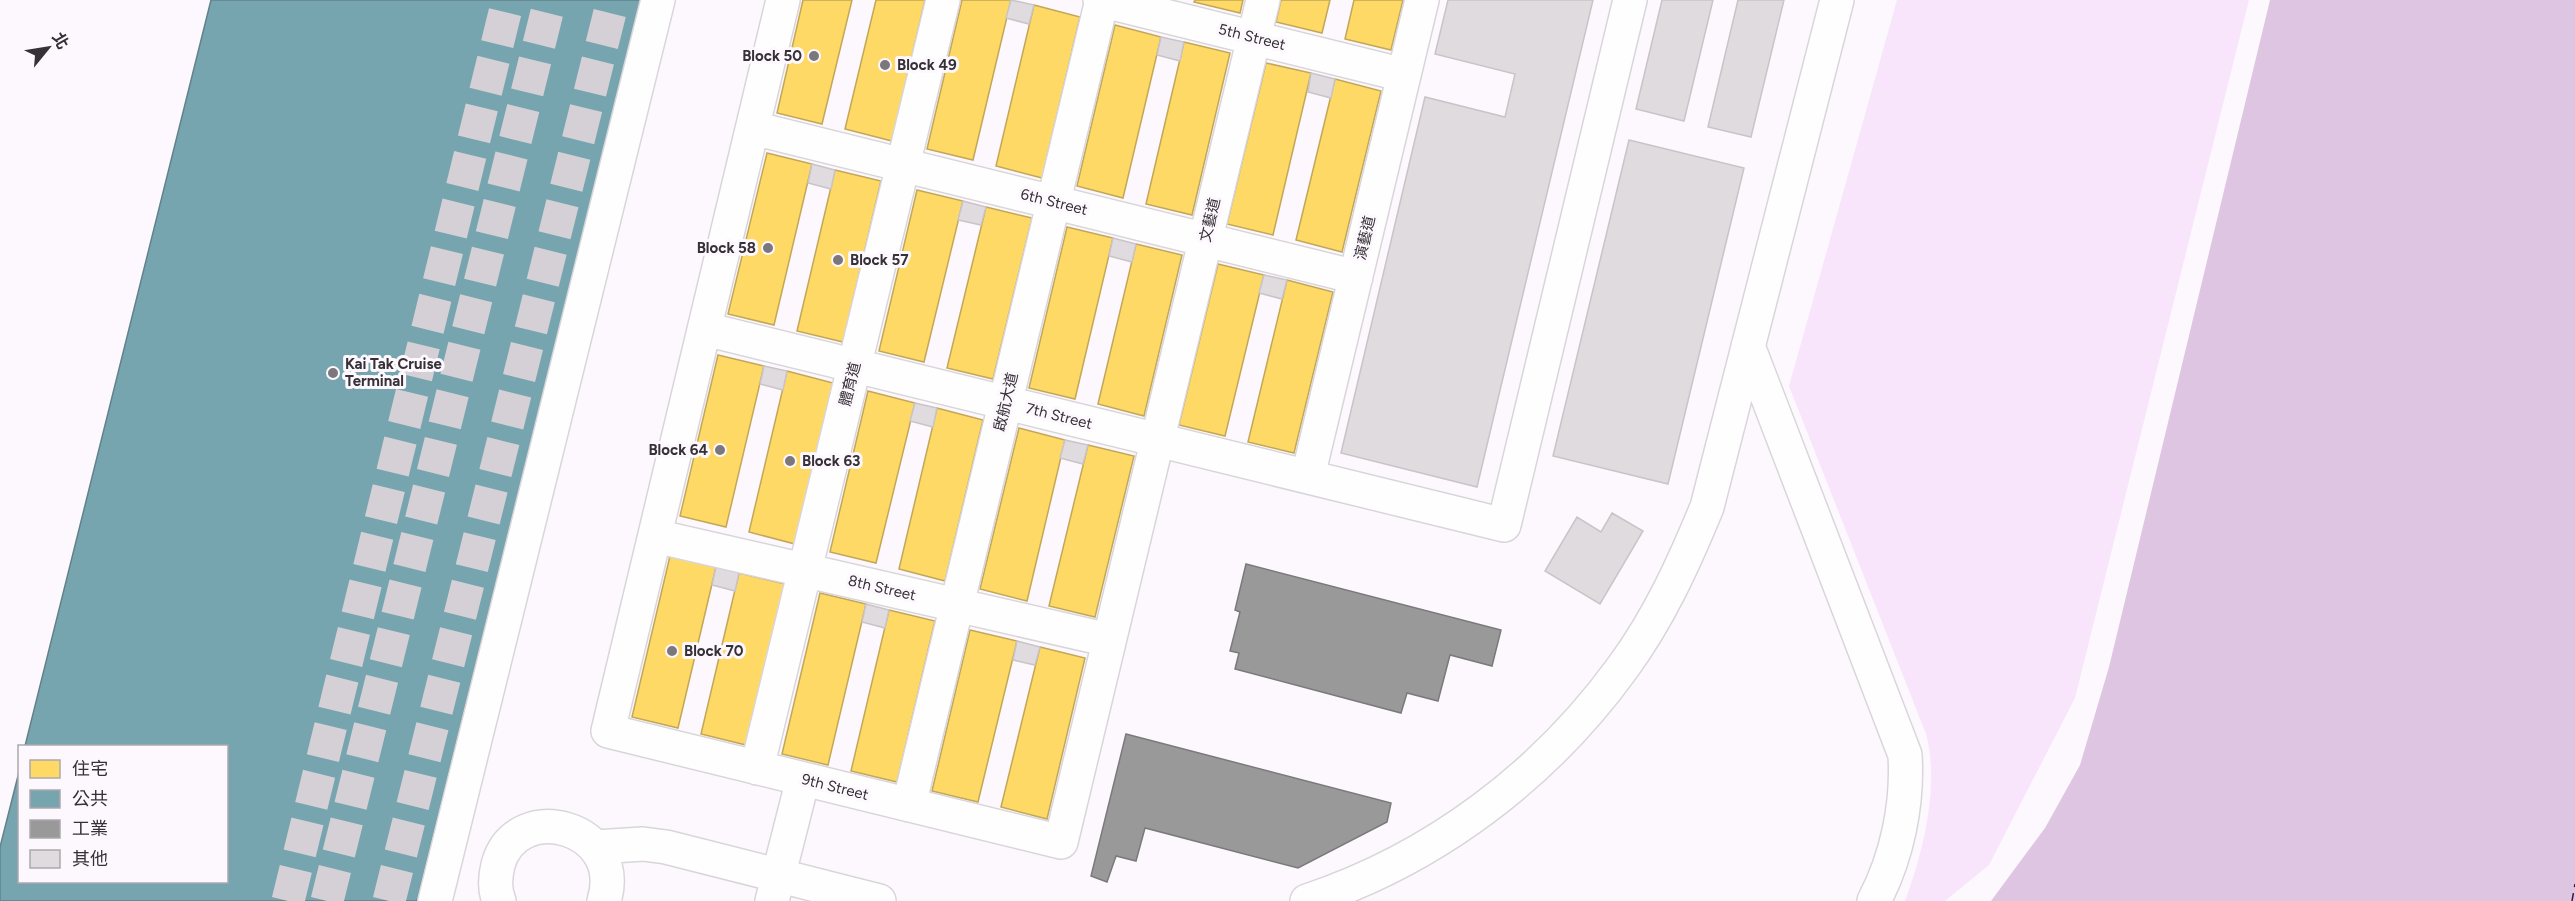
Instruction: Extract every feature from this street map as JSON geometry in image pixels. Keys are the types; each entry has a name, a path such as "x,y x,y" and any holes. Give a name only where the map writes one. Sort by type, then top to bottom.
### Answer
{"street":[{"path":"435,901 658,0"},
{"path":"655,536 783,0"},
{"name":"體育道","path":"757,768 943,0"},
{"name":"5th Street","path":"1101,0 1404,75"},
{"name":"啟航大道","path":"909,805 1101,0"},
{"name":"文藝道","path":"1061,842 1263,0"},
{"name":"演藝道","path":"1308,476 1422,0"},
{"name":"7th Street","path":"705,329 1504,525 1630,0"},
{"path":"1307,901 1392,866 1447,834 1499,797 1545,757 1606,690 1657,615 1689,551 1707,507 1837,0"},
{"name":"6th Street","path":"753,128 1356,276"},
{"path":"1748,346 1905,755 1907,786 1902,818 1891,859 1874,901"},
{"name":"8th Street","path":"655,536 1109,640"},
{"name":"9th Street","path":"655,536 608,731 1061,842"},
{"path":"776,888 803,779"},
{"path":"499,901 495,877 500,859 510,843 526,832 544,826 563,827 581,834 595,847 603,861 607,875 607,891 604,901"},
{"path":"595,847 643,844 666,847 776,888 879,901"}],"shaded area":[{"path":"1897,0 2249,0 2075,698 1989,865 1945,901 1905,901 1918,862 1928,819 1931,775 1926,734 1789,386"},
{"path":"2270,0 2575,0 2575,901 1991,901 2045,828 2080,765 2109,667"}],"building: 住宅":[{"name":"Block 50","path":"803,0 852,0 822,124 777,113"},
{"name":"Block 49","path":"876,0 925,0 892,141 845,129"},
{"path":"962,0 1011,0 973,160 927,149"},
{"path":"1195,0 1243,0 1240,13 1194,2"},
{"path":"1281,0 1330,0 1322,33 1276,22"},
{"path":"1354,0 1403,0 1391,50 1345,39"},
{"path":"1034,5 1080,17 1042,178 996,166"},
{"path":"1115,25 1161,37 1123,198 1077,186"},
{"path":"1184,42 1230,53 1192,215 1146,204"},
{"path":"1266,63 1311,73 1273,235 1227,224"},
{"path":"1335,79 1381,91 1342,252 1296,240"},
{"name":"Block 58","path":"767,153 812,164 774,325 728,314"},
{"name":"Block 57","path":"835,170 881,181 843,342 797,331"},
{"path":"917,190 963,201 924,362 879,351"},
{"path":"986,207 1032,218 993,379 947,368"},
{"path":"1067,227 1113,238 1075,399 1029,388"},
{"path":"1136,244 1182,255 1144,416 1098,404"},
{"path":"1218,264 1264,275 1225,436 1179,425"},
{"path":"1287,280 1333,292 1294,453 1248,442"},
{"name":"Block 64","path":"718,355 764,366 726,527 680,516"},
{"name":"Block 63","path":"787,371 833,383 795,544 749,532"},
{"path":"868,391 915,403 876,563 830,552"},
{"path":"937,408 983,420 945,581 899,569"},
{"path":"1019,428 1065,440 1027,601 980,589"},
{"path":"1088,445 1134,456 1095,617 1049,606"},
{"name":"Block 70","path":"670,556 716,567 678,728 632,717"},
{"path":"739,573 785,584 746,745 701,734"},
{"path":"820,593 866,604 828,765 782,754"},
{"path":"889,610 935,621 897,782 851,771"},
{"path":"970,630 1017,641 978,802 932,791"},
{"path":"1040,647 1085,658 1047,819 1001,807"}],"building: 公共":[{"name":"Kai Tak Cruise Terminal","path":"211,0 641,0 417,901 0,901 0,847 18,776 18,883 228,883 228,745 25,745"}],"building: 工業":[{"path":"1246,564 1501,630 1492,666 1450,655 1438,701 1407,693 1401,713 1235,669 1239,653 1230,651 1240,612 1235,610"},
{"path":"1126,734 1391,803 1387,822 1298,868 1145,828 1136,861 1116,856 1107,882 1091,876"}],"building: 其他":[{"path":"1011,0 1034,5 1029,24 1006,18"},
{"path":"1448,0 1593,0 1477,487 1341,453 1425,97 1505,117 1515,74 1435,54"},
{"path":"1662,0 1713,0 1684,121 1636,109"},
{"path":"1738,0 1784,0 1751,137 1708,127"},
{"path":"1161,37 1184,42 1180,61 1157,55"},
{"path":"1311,73 1335,79 1331,98 1308,92"},
{"path":"1629,140 1744,168 1668,484 1553,456"},
{"path":"812,164 835,170 831,189 808,183"},
{"path":"963,201 986,207 981,225 958,220"},
{"path":"1113,238 1136,244 1132,262 1109,256"},
{"path":"1264,275 1287,280 1282,299 1259,293"},
{"path":"764,366 787,371 783,390 760,384"},
{"path":"915,403 937,408 933,427 910,421"},
{"path":"1065,440 1088,445 1083,464 1060,458"},
{"path":"1612,513 1643,531 1600,604 1545,571 1577,517 1601,532"},
{"path":"716,567 739,573 735,591 712,585"},
{"path":"866,604 889,610 885,628 862,622"},
{"path":"1017,641 1040,647 1035,665 1013,660"}],"ferry route":[{"path":"2572,901 2575,884"}],"tunnel":[{"path":"288,901 508,0"},
{"path":"327,901 550,0"},
{"path":"389,901 613,0"}],"place":[{"name":"Block 50","path":"814,56"},
{"name":"Block 49","path":"885,65"},
{"name":"Block 58","path":"768,248"},
{"name":"Block 57","path":"838,260"},
{"name":"Kai Tak Cruise Terminal","path":"333,373"},
{"name":"Block 64","path":"720,450"},
{"name":"Block 63","path":"790,461"},
{"name":"Block 70","path":"672,651"}]}
